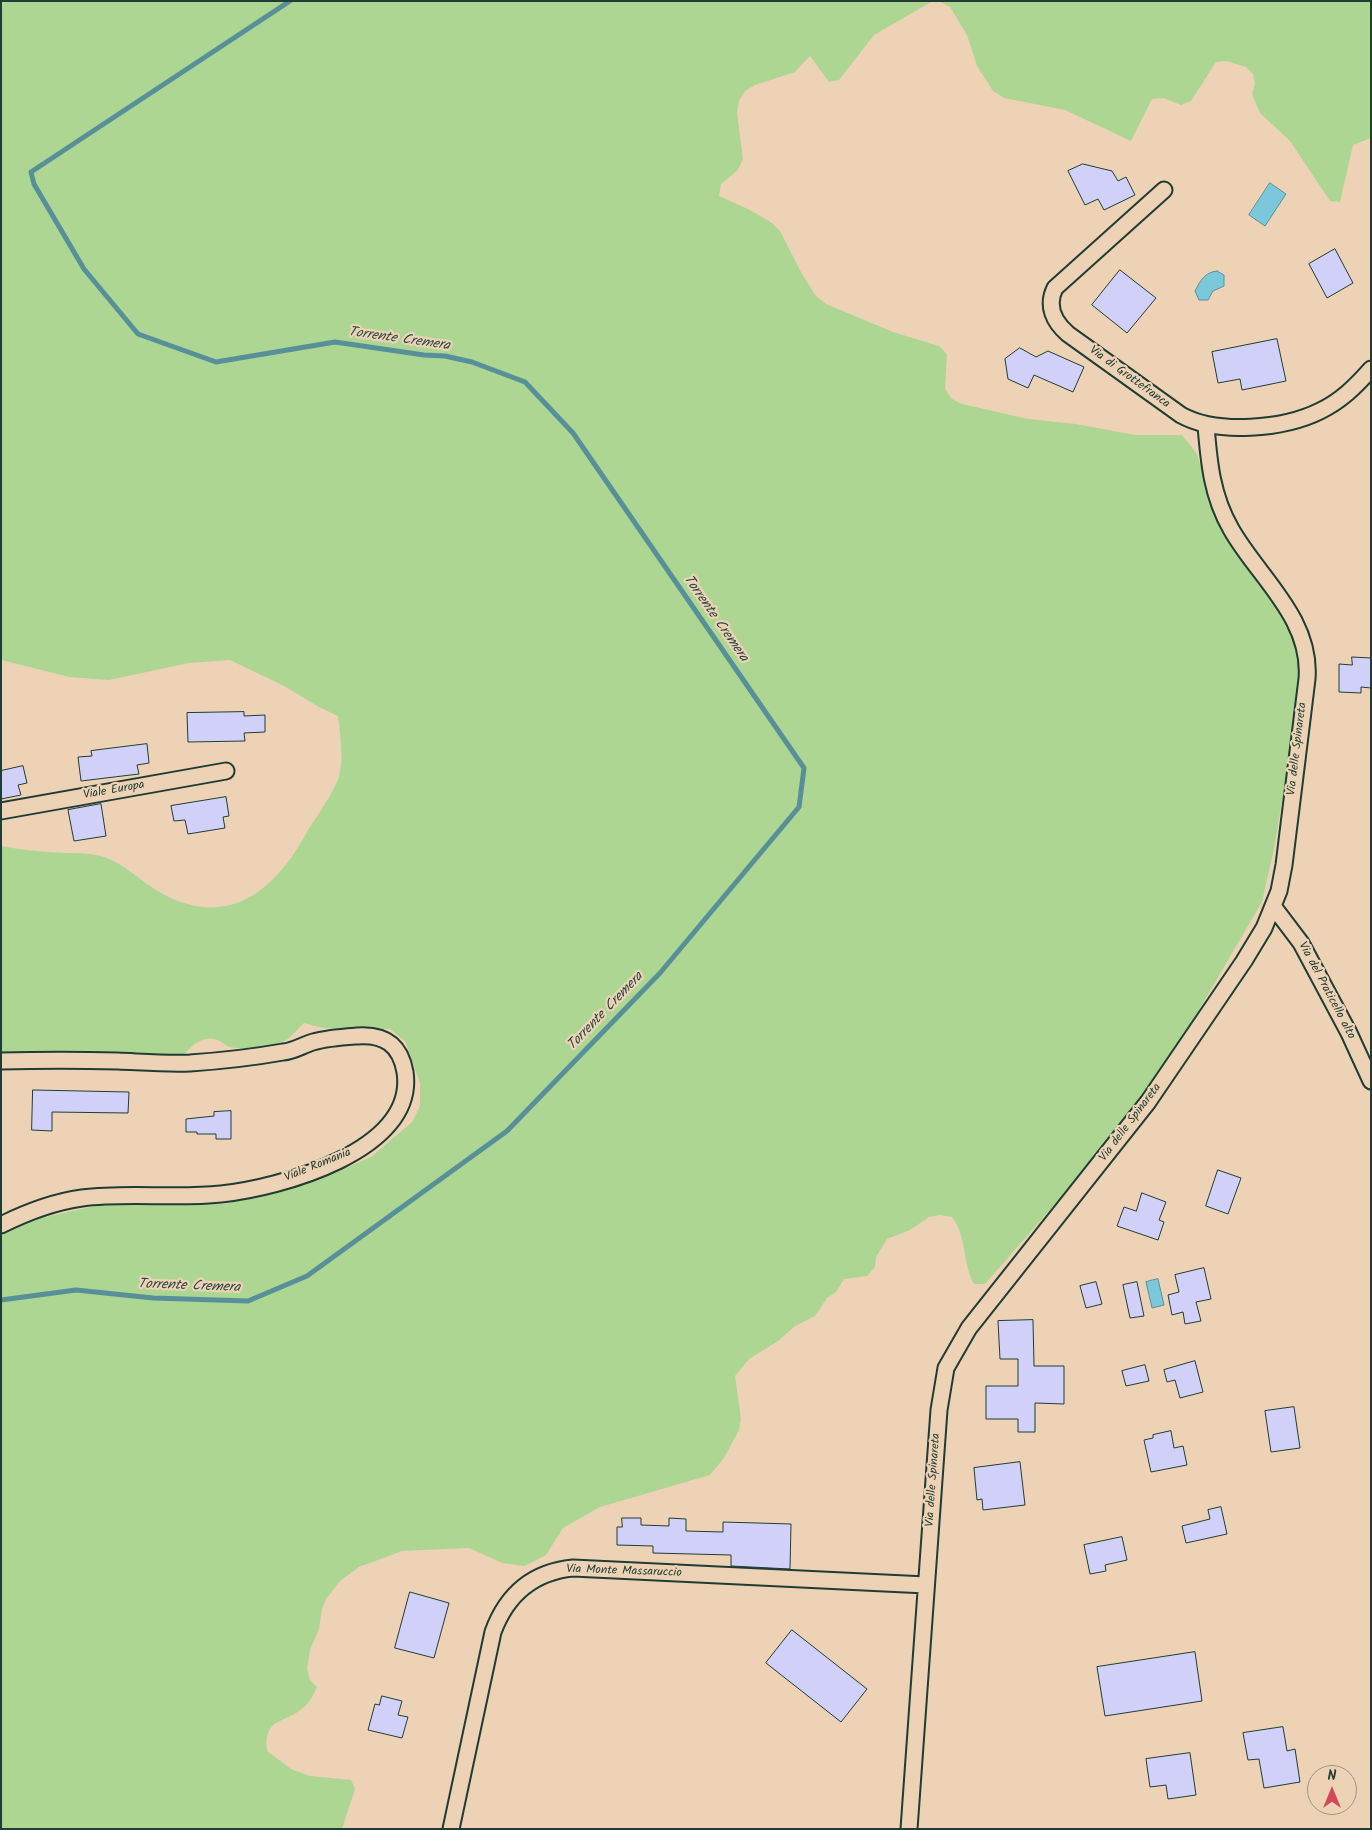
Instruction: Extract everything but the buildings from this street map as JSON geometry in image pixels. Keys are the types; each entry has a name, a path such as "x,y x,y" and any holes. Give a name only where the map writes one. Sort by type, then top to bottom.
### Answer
{"street":[{"name":"Via di Grottefranca","path":"1164,190 1060,283 1051,300 1052,312 1058,324 1068,334 1158,400 1192,421 1206,426 1242,427 1305,416 1320,411 1344,397 1371,369"},
{"name":"Via delle Spinareta","path":"909,1829 940,1392 944,1375 954,1350 969,1328 1148,1102 1244,961 1264,928 1273,906 1284,865 1307,658 1303,640 1292,617 1231,530 1221,509 1211,480 1206,426"},
{"name":"Viale Europa","path":"1,811 226,771"},
{"name":"Via del Praticello alto","path":"1273,906 1301,943 1349,1033 1371,1081"},
{"name":"Viale Romania","path":"1,1061 190,1062 286,1052 313,1042 346,1036 373,1035 388,1041 394,1048 402,1061 406,1080 402,1104 384,1130 345,1157 311,1172 266,1186 222,1194 80,1198 40,1208 1,1225"},
{"name":"Via Monte Massaruccio","path":"451,1829 493,1632 502,1610 511,1598 535,1578 556,1570 573,1568 926,1585"}],"green space":[{"path":"1,1 1371,1 1371,138 1353,145 1340,202 1330,201 1290,141 1260,113 1252,94 1255,84 1253,74 1246,67 1226,61 1216,62 1191,101 1181,105 1163,98 1152,99 1131,141 1065,110 1004,98 993,91 977,66 967,35 950,7 941,2 931,2 874,35 839,80 829,82 810,56 795,72 755,85 745,91 739,101 737,112 743,159 738,170 721,184 719,196 750,210 772,223 780,231 802,274 816,296 826,304 893,332 939,346 947,354 945,389 952,399 962,404 1028,419 1076,424 1135,435 1182,435 1197,454 1209,495 1286,616 1300,660 1294,729 1274,849 1262,902 1200,1008 1194,1024 1120,1130 985,1284 974,1284 970,1276 960,1233 952,1217 940,1215 929,1217 910,1230 887,1239 876,1257 875,1267 867,1276 844,1279 836,1292 827,1298 815,1316 795,1326 778,1341 749,1359 735,1376 741,1419 739,1430 724,1458 710,1475 600,1507 563,1528 546,1555 525,1566 502,1563 469,1548 402,1551 359,1567 340,1581 326,1599 322,1609 319,1629 310,1650 307,1669 310,1680 317,1687 316,1690 304,1707 272,1727 268,1732 267,1751 291,1769 310,1776 351,1780 355,1789 342,1829 1,1829 1,1217 19,1223 104,1204 224,1204 320,1179 371,1157 412,1122 420,1106 420,1083 405,1041 390,1029 323,1028 304,1023 284,1042 255,1048 235,1048 209,1038 199,1041 183,1056 1,1055 1,846 96,855 114,861 161,893 185,903 208,907 228,906 247,898 264,887 280,872 294,853 337,782 340,769 341,738 338,716 284,686 230,660 189,663 109,680 69,677 1,660"}],"water":[{"path":"1270,183 1286,194 1265,226 1249,215"},
{"path":"1217,271 1224,275 1224,286 1213,291 1208,300 1199,300 1195,291 1199,284 1206,275"},
{"path":"1158,1279 1164,1305 1152,1308 1146,1282"}],"waterway":[{"name":"Torrente Cremera","path":"1,1300 76,1290 153,1298 248,1301 307,1276 507,1131 660,973 799,807 804,768 573,433 525,382 472,362 445,356 424,355 335,342 216,362 138,334 84,269 34,184 31,172 290,1"}]}
